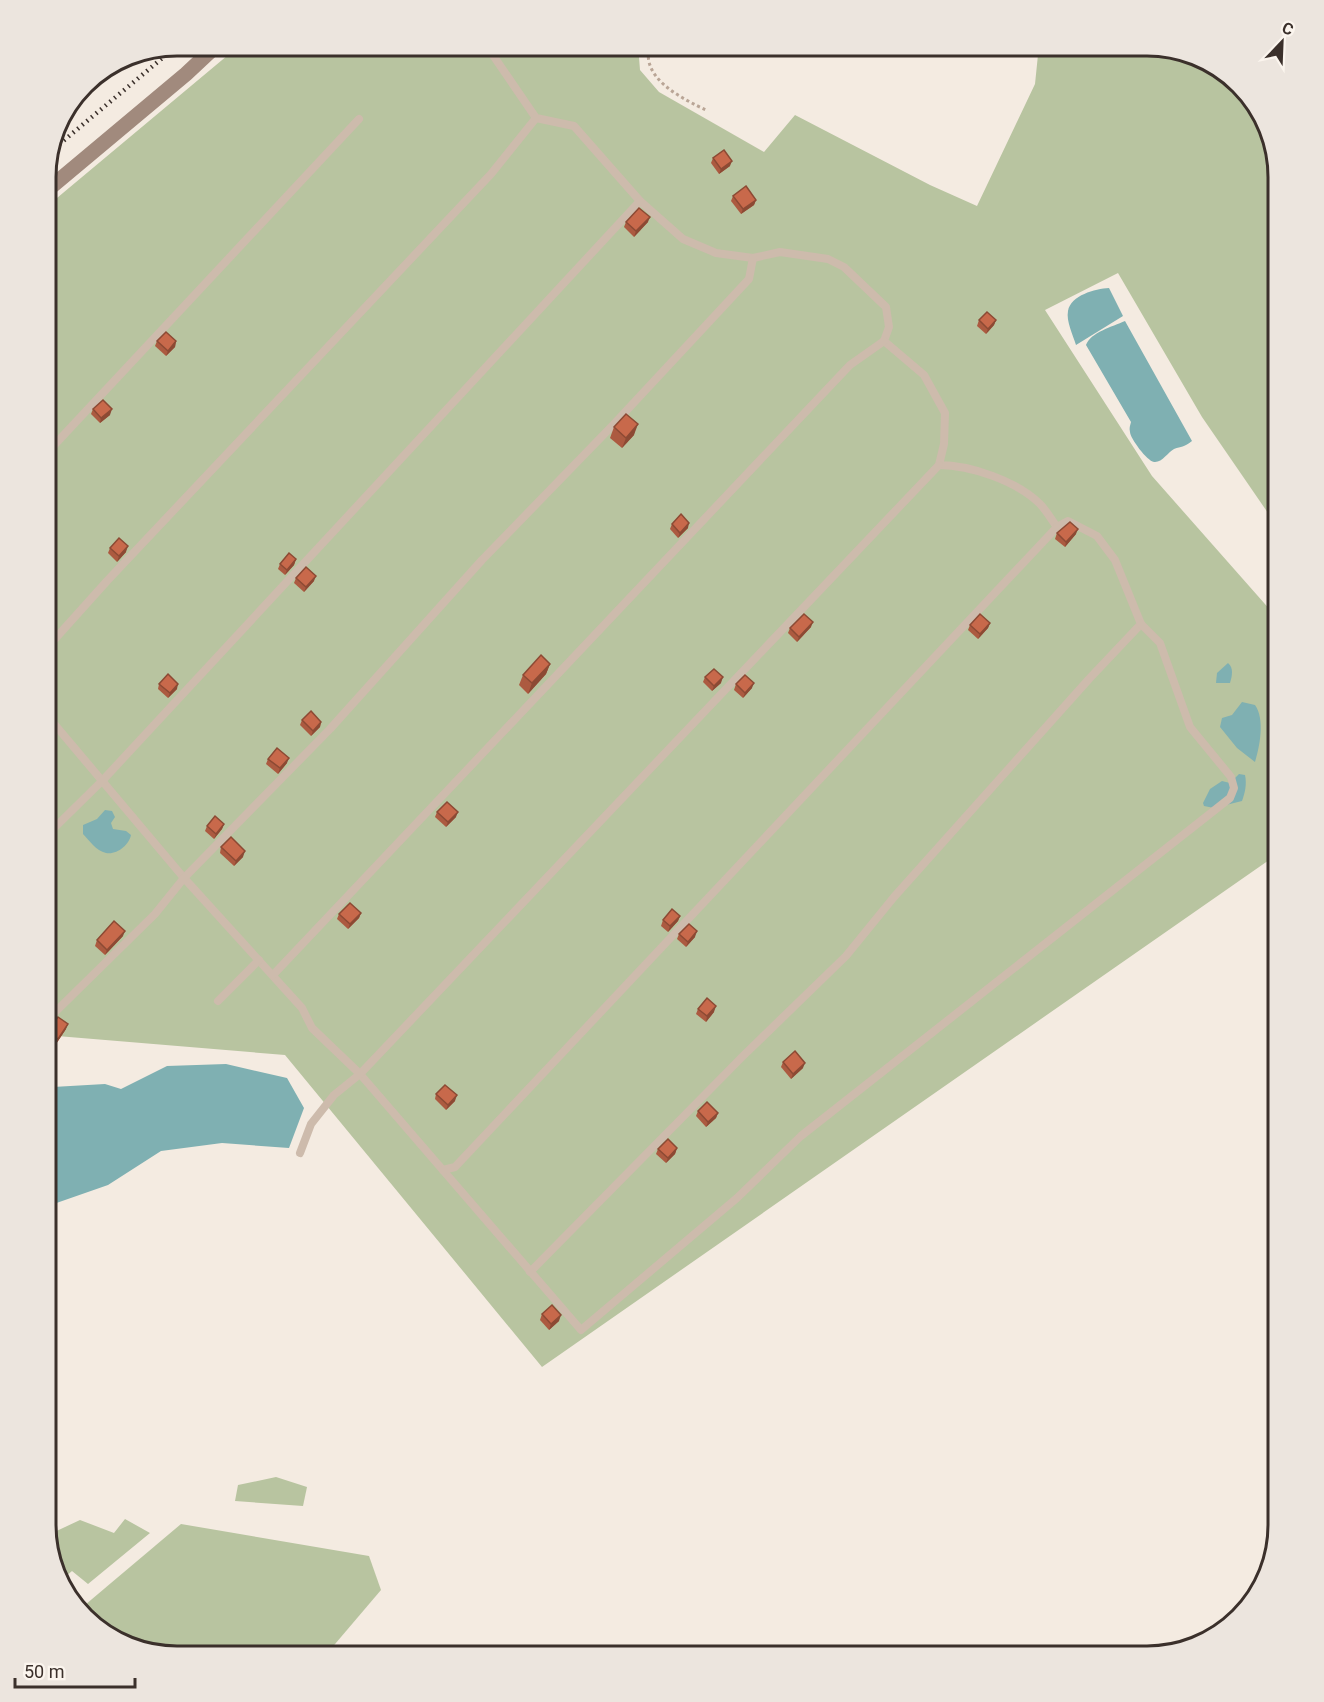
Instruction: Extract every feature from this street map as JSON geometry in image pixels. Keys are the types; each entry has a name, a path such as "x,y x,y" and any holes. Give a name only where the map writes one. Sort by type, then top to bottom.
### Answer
{"street":[{"path":"56,183 205,56"}],"lane":[{"path":"273,975 850,365 884,341 889,327 886,307 844,267 828,259 780,252 753,258 716,253 682,240 640,201 574,126 536,118 494,56"},
{"path":"56,638 491,174 536,118"},
{"path":"56,443 359,119"},
{"path":"56,826 103,780 640,201"},
{"path":"56,1011 155,914 184,878 330,729 483,560 749,279 753,258"},
{"path":"300,1153 310,1124 334,1095 360,1074 939,465 944,444 945,413 924,375 884,341"},
{"path":"939,465 957,465 1014,486 1039,503 1057,526"},
{"path":"56,726 184,878 303,1008 312,1028 360,1074 581,1330 737,1198 801,1136 1230,798 1234,788 1231,777 1190,727 1160,644 1141,624 1115,560 1096,536 1068,521 1057,526 455,1167 443,1170"},
{"path":"530,1272 743,1056 846,956 894,897 1141,624"},
{"path":"218,1001 259,960"}],"path":[{"path":"648,56 649,63 655,74 674,94 706,110"}],"green space":[{"path":"227,56 639,56 640,70 659,92 764,152 795,115 930,185 977,206 1035,84 1038,56 1155,56 1186,62 1208,72 1233,91 1248,109 1259,130 1267,161 1268,513 1202,417 1118,273 1045,310 1152,476 1268,608 1268,861 542,1367 285,1055 56,1036 56,199"},
{"path":"276,1477 307,1487 303,1506 235,1501 238,1485"},
{"path":"125,1519 150,1533 88,1584 72,1571 67,1576 58,1549 56,1531 80,1520 114,1533"},
{"path":"181,1524 369,1556 381,1590 333,1646 169,1646 153,1644 123,1634 109,1626 86,1604"}],"water":[{"path":"1109,288 1123,316 1076,345 1068,319 1070,305 1084,294"},
{"path":"1125,321 1192,441 1174,449 1157,462 1151,461 1139,449 1131,435 1131,422 1086,345 1097,333"},
{"path":"1228,663 1232,670 1230,683 1216,683 1217,673"},
{"path":"1242,702 1255,705 1260,718 1260,741 1255,762 1237,748 1220,727 1222,718 1232,715"},
{"path":"1239,774 1245,775 1246,778 1242,801 1214,808 1204,806 1203,803 1210,789 1222,781 1230,783"},
{"path":"105,810 112,811 115,817 111,823 113,829 126,831 131,835 122,848 110,853 99,850 83,834 83,825 97,819"},
{"path":"226,1064 287,1078 304,1108 289,1148 222,1143 161,1151 108,1185 56,1203 56,1087 105,1084 121,1089 167,1066"}],"building":[{"path":"724,150 732,161 721,169 713,158"},
{"path":"746,186 756,200 743,209 733,196"},
{"path":"639,208 650,217 636,231 626,222"},
{"path":"987,312 996,320 988,329 979,320"},
{"path":"166,332 176,341 168,351 157,341"},
{"path":"103,400 112,409 101,418 93,409"},
{"path":"626,414 638,424 626,438 614,427"},
{"path":"681,514 689,523 680,533 672,524"},
{"path":"1070,522 1078,529 1066,542 1057,533"},
{"path":"119,538 128,546 119,556 110,548"},
{"path":"289,553 296,559 287,570 280,564"},
{"path":"306,567 316,576 306,587 296,578"},
{"path":"804,614 813,622 799,637 790,628"},
{"path":"980,614 990,623 980,634 970,625"},
{"path":"541,655 550,664 532,683 523,675"},
{"path":"714,669 723,677 714,686 705,677"},
{"path":"168,674 178,684 170,693 159,684"},
{"path":"745,675 754,683 745,693 736,684"},
{"path":"311,711 321,722 313,731 302,720"},
{"path":"277,748 289,758 280,768 268,759"},
{"path":"447,802 458,812 448,822 437,812"},
{"path":"215,816 224,824 216,834 207,826"},
{"path":"231,837 245,851 236,861 221,847"},
{"path":"350,903 361,913 350,924 339,914"},
{"path":"672,909 680,916 670,926 663,920"},
{"path":"114,921 125,931 107,950 97,940"},
{"path":"689,924 697,931 688,942 679,934"},
{"path":"707,998 716,1006 707,1016 698,1009"},
{"path":"58,1017 68,1024 58,1039 56,1038"},
{"path":"795,1051 805,1063 793,1074 783,1062"},
{"path":"445,1085 457,1095 448,1105 436,1094"},
{"path":"707,1102 718,1113 708,1122 698,1111"},
{"path":"668,1139 677,1148 668,1158 658,1149"},
{"path":"552,1305 561,1315 551,1324 542,1314"}],"railway":[{"path":"61,143 164,57"}]}
